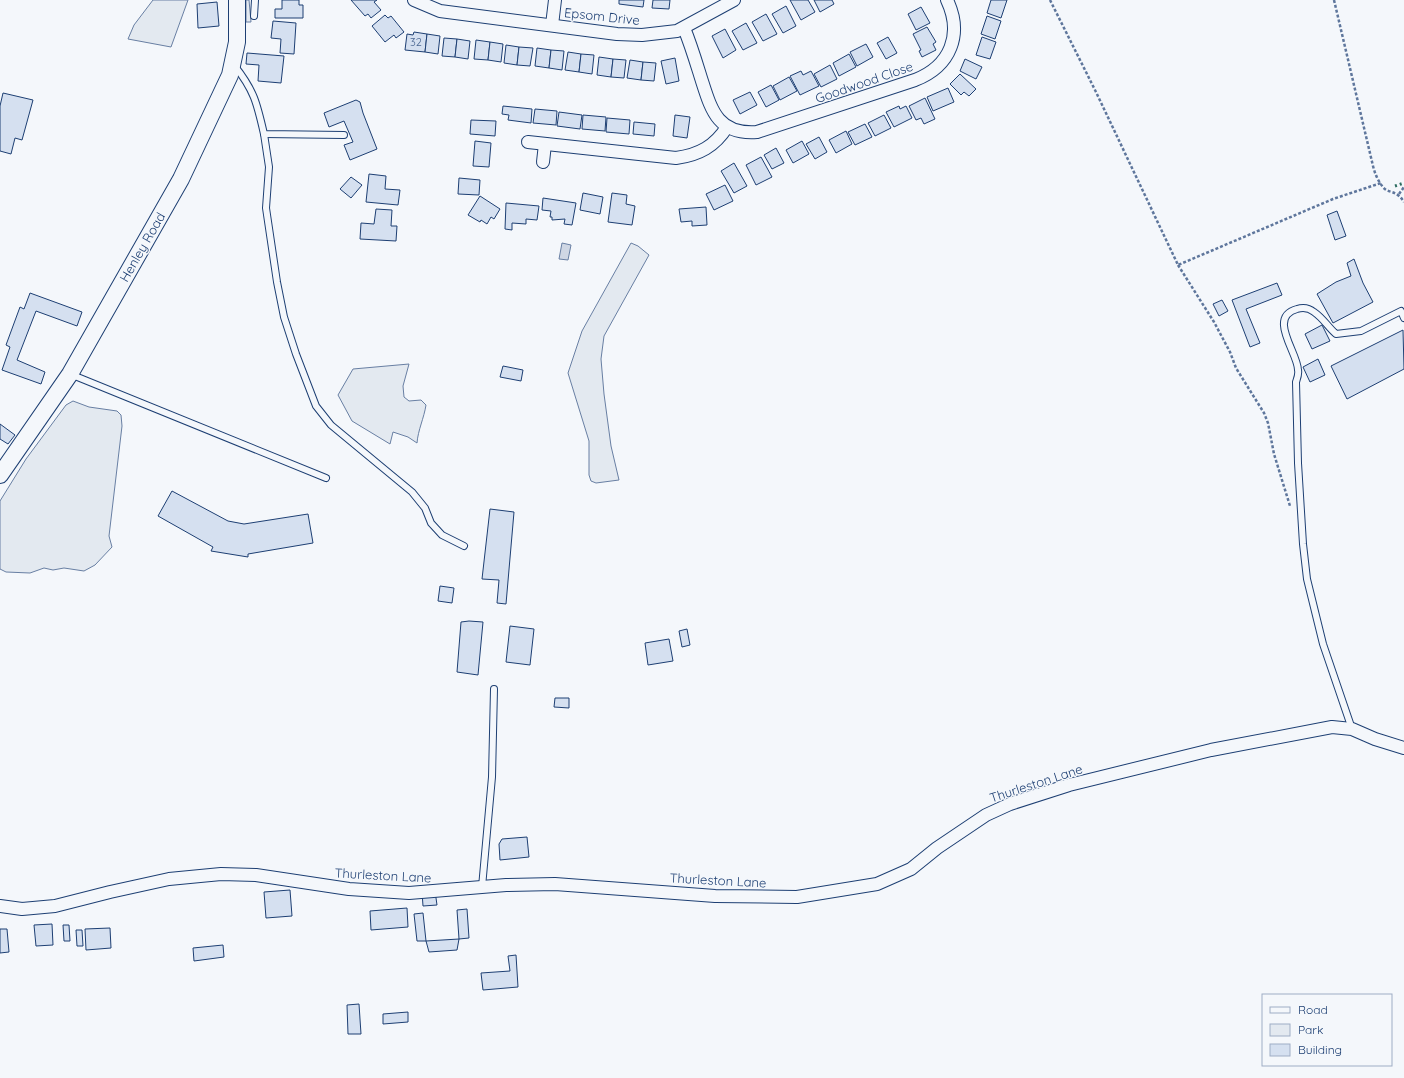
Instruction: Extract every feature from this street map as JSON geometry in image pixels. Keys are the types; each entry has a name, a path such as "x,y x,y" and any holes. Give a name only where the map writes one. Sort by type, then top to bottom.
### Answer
{"street":[{"name":"Henley Road","path":"0,475 70,374 181,179 230,75 237,42 237,0"},
{"name":"Epsom Drive","path":"414,0 440,11 637,35 672,32 684,28 734,0"},
{"path":"552,25 555,0"},
{"name":"Goodwood Close","path":"684,28 712,111 716,117 727,126 741,132 757,132 915,80 928,74 946,57 952,43 954,20 947,0"},
{"path":"528,142 676,158 691,155 707,149 716,141 727,126"},
{"path":"543,162 545,144"},
{"name":"Thurleston Lane","path":"0,906 22,909 55,906 169,879 221,874 256,875 349,889 409,893 482,887 555,884 715,896 797,897 877,884 911,869 937,848 986,815 1010,804 1069,785 1211,750 1332,727 1352,729 1375,739 1404,748"}],"lane":[{"path":"254,16 255,0"},
{"path":"233,64 248,82 256,99 264,134 269,167 266,208 277,282 284,317 296,354 316,406 331,425 412,492 425,508 432,523 442,534 464,546"},
{"path":"264,134 344,135"},
{"path":"1352,729 1324,644 1307,579 1303,544 1298,463 1296,382 1299,369 1284,331 1284,318 1290,311 1303,307 1314,312 1327,327 1336,334 1361,331 1401,311 1404,318"},
{"path":"70,374 326,478"},
{"path":"482,887 492,777 494,689"}],"path":[{"path":"1050,0 1096,92 1178,264 1214,322 1230,352 1236,368 1264,413 1268,423 1274,454 1292,512"},
{"path":"1334,0 1372,166 1378,181 1381,183 1383,188 1399,194 1404,202"},
{"path":"1178,264 1333,199 1381,183"},
{"path":"1399,194 1404,187"}],"green space":[{"path":"153,0 188,0 171,47 128,39 134,25"},
{"path":"246,0 249,0 251,22 246,22"},
{"path":"631,243 638,246 649,255 604,336 601,359 611,446 619,480 596,483 591,481 589,475 589,441 568,373 582,331"},
{"path":"409,364 403,386 404,397 409,401 421,400 426,405 425,410 417,443 408,437 393,432 390,444 352,421 338,395 353,369"},
{"path":"73,401 89,407 117,411 121,415 122,426 109,536 112,547 95,565 84,571 64,568 53,570 44,568 30,573 6,572 0,569 0,501 26,459 66,405"}],"shaded area":[{"path":"562,243 571,245 568,260 559,259"}],"building":[{"path":"282,0 299,0 299,5 303,5 303,18 275,18 275,9 282,9"},
{"path":"351,0 377,0 374,2 381,10 371,18 368,14 365,16"},
{"path":"619,0 644,0 643,7 619,4"},
{"path":"653,0 670,0 669,9 652,8"},
{"path":"790,0 808,0 815,12 801,20"},
{"path":"814,0 832,0 834,4 820,12"},
{"path":"991,0 1007,0 1001,18 987,13"},
{"path":"217,2 219,26 198,28 197,4"},
{"path":"786,6 796,26 783,33 772,14"},
{"path":"921,7 930,23 916,30 908,14"},
{"path":"766,14 777,34 763,41 752,22"},
{"path":"385,15 388,18 391,16 404,32 396,38 394,35 385,42 372,26"},
{"path":"987,16 1001,21 995,39 981,34"},
{"path":"273,21 296,23 294,54 280,53 281,39 271,38"},
{"path":"746,23 757,43 743,50 732,31"},
{"path":"927,27 936,42 933,44 936,50 922,57 919,51 921,50 913,34"},
{"path":"725,29 736,50 723,58 712,36"},
{"path":"414,32 427,34 425,52 405,50 407,34 413,35"},
{"path":"427,34 440,36 438,54 425,52"},
{"path":"888,37 897,53 886,59 877,43"},
{"path":"982,37 996,42 990,59 976,55"},
{"path":"444,38 457,39 455,57 442,56"},
{"path":"457,39 470,41 468,59 455,57"},
{"path":"476,40 490,42 488,60 474,59"},
{"path":"490,42 503,44 501,62 488,60"},
{"path":"866,44 873,57 857,66 850,52"},
{"path":"506,45 519,47 517,65 504,63"},
{"path":"519,47 533,48 530,66 517,65"},
{"path":"537,48 551,50 549,68 535,66"},
{"path":"551,50 564,51 562,70 549,68"},
{"path":"568,52 581,54 579,72 565,70"},
{"path":"247,53 284,56 281,83 258,81 259,65 246,64"},
{"path":"581,54 594,55 592,74 579,72"},
{"path":"849,54 856,67 839,76 833,63"},
{"path":"599,57 613,59 611,77 597,75"},
{"path":"675,58 679,81 666,84 661,61"},
{"path":"613,59 626,60 624,78 611,77"},
{"path":"965,59 982,67 976,79 960,71"},
{"path":"630,60 643,62 641,80 627,78"},
{"path":"643,62 656,63 654,81 641,80"},
{"path":"830,65 837,79 821,87 814,74"},
{"path":"801,71 803,75 811,71 819,86 800,95 790,76"},
{"path":"960,74 976,89 969,96 964,92 961,95 950,84"},
{"path":"789,77 797,91 780,100 773,86"},
{"path":"771,85 779,100 766,107 758,92"},
{"path":"948,88 954,102 933,111 927,97"},
{"path":"750,92 757,105 740,114 733,100"},
{"path":"3,93 33,100 22,140 15,138 11,154 0,151 0,106"},
{"path":"925,98 935,119 924,124 921,118 916,120 909,106"},
{"path":"356,100 360,102 377,149 350,160 344,145 353,142 344,121 329,127 324,113"},
{"path":"503,106 532,109 531,123 508,120 509,115 502,114"},
{"path":"899,106 900,109 906,106 912,118 894,127 886,112"},
{"path":"535,109 557,111 556,125 533,123"},
{"path":"559,112 582,115 580,129 557,126"},
{"path":"583,115 606,117 605,131 582,129"},
{"path":"675,115 690,117 687,138 673,136"},
{"path":"884,115 891,128 875,136 868,123"},
{"path":"607,118 630,120 629,134 606,132"},
{"path":"471,120 496,121 495,136 470,134"},
{"path":"634,122 655,124 654,136 633,134"},
{"path":"865,124 872,137 855,145 848,132"},
{"path":"846,131 852,144 836,153 829,140"},
{"path":"819,137 827,152 815,159 806,144"},
{"path":"475,141 491,143 489,167 473,166"},
{"path":"802,141 809,154 793,163 786,150"},
{"path":"776,148 784,163 772,169 764,155"},
{"path":"761,157 772,177 756,185 746,165"},
{"path":"734,163 747,186 734,193 721,171"},
{"path":"369,174 386,176 385,189 400,190 398,205 366,202"},
{"path":"351,177 362,185 351,198 340,189"},
{"path":"459,178 480,180 479,195 458,194"},
{"path":"725,185 733,201 714,210 706,194"},
{"path":"583,193 603,197 600,214 580,210"},
{"path":"612,193 627,195 626,204 635,206 632,225 608,222"},
{"path":"480,196 500,209 494,219 491,217 487,224 468,215"},
{"path":"543,198 576,203 572,225 564,224 565,219 552,220 552,217 550,217 551,211 542,210"},
{"path":"506,203 539,206 537,220 526,219 526,224 512,223 512,230 505,229"},
{"path":"706,207 707,225 692,226 692,221 681,222 679,209"},
{"path":"376,209 392,210 391,226 397,226 396,241 360,239 361,223 374,224"},
{"path":"1337,211 1346,236 1335,240 1327,215"},
{"path":"1354,259 1363,283 1373,302 1333,323 1317,294 1336,282 1351,276 1347,263"},
{"path":"1277,283 1282,295 1246,309 1260,343 1250,347 1232,300"},
{"path":"30,293 82,312 77,326 36,311 17,360 45,372 41,384 2,370 10,347 6,345 20,307 24,309"},
{"path":"1222,300 1228,311 1219,316 1213,304"},
{"path":"1322,325 1330,341 1312,349 1305,334"},
{"path":"1403,330 1404,369 1347,399 1331,366"},
{"path":"1318,359 1325,375 1310,382 1303,367"},
{"path":"503,366 523,370 521,381 500,377"},
{"path":"0,424 15,435 8,444 0,439"},
{"path":"172,491 228,521 244,524 308,514 313,543 248,554 248,557 211,551 213,547 158,516"},
{"path":"490,509 514,512 506,604 497,603 499,580 482,579"},
{"path":"440,586 454,588 452,603 438,601"},
{"path":"461,622 483,622 478,675 457,672"},
{"path":"510,626 534,629 530,665 506,662"},
{"path":"687,629 690,645 682,647 679,631"},
{"path":"669,639 673,661 648,665 645,643"},
{"path":"555,698 569,698 569,708 554,707"},
{"path":"527,837 529,857 500,860 499,844 502,839"},
{"path":"290,890 292,916 266,918 264,892"},
{"path":"435,891 437,905 423,906 422,892"},
{"path":"407,908 408,927 371,930 370,911"},
{"path":"467,909 469,938 459,939 457,910"},
{"path":"423,913 426,941 417,941 414,914"},
{"path":"52,924 53,945 36,946 34,925"},
{"path":"63,925 69,925 70,941 64,941"},
{"path":"110,928 111,948 86,950 85,929"},
{"path":"0,929 7,929 9,952 0,953"},
{"path":"76,930 82,930 83,946 77,946"},
{"path":"459,939 457,950 429,952 426,941"},
{"path":"223,945 224,957 194,961 193,948"},
{"path":"516,955 518,987 483,990 481,973 510,971 508,956"},
{"path":"359,1004 361,1034 348,1034 347,1005"},
{"path":"408,1012 408,1022 383,1024 383,1014"}],"hedge":[{"path":"1395,186 1404,183"}]}
